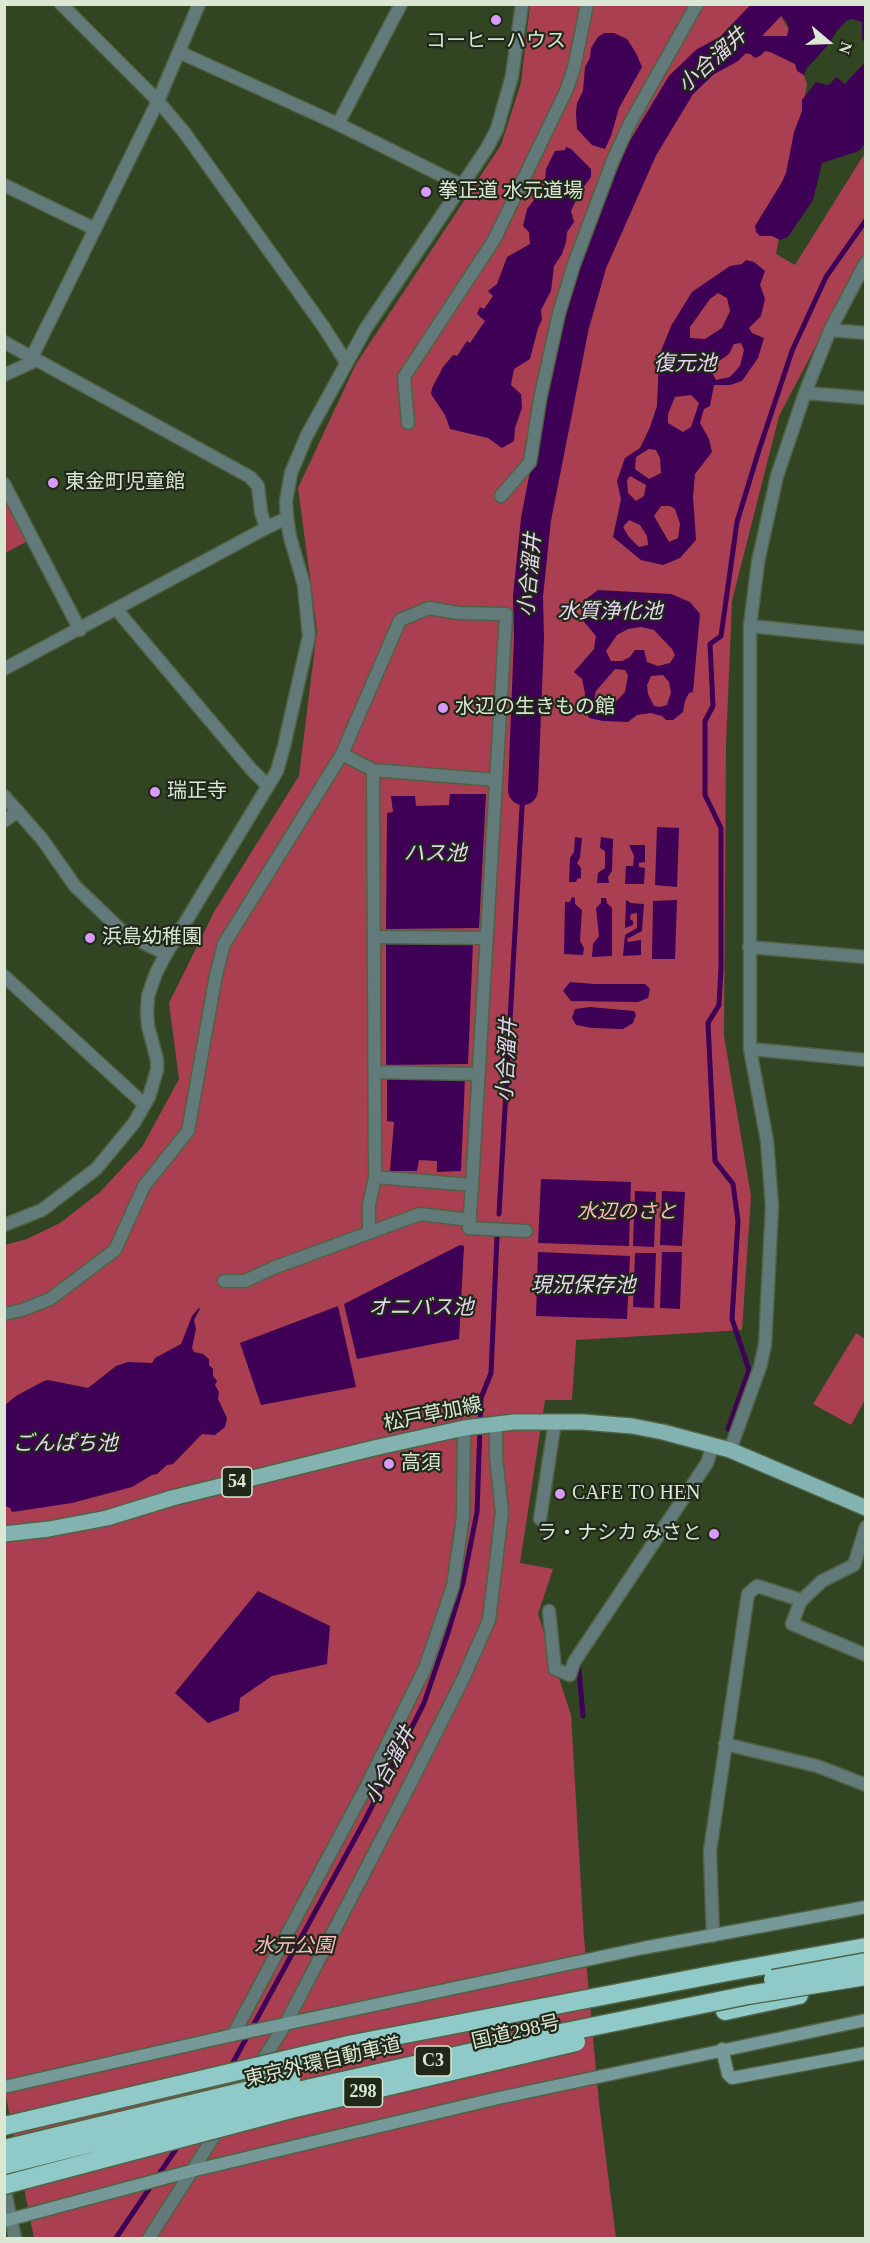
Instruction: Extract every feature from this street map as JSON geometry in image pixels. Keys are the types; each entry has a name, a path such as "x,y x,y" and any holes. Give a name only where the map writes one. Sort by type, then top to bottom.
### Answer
{"highway":[{"name":"国道298号","path":"4,2126 353,2044 866,1947"},
{"name":"東京外環自動車道","path":"4,2149 326,2072 765,1980 866,1962"},
{"name":"東京外環自動車道","path":"4,2165 311,2088 491,2048 748,1995 866,1976"},
{"name":"国道298号","path":"4,2186 291,2109 575,2042 866,1981"}],"main road":[{"name":"松戸草加線","path":"4,1534 49,1529 107,1518 182,1496 466,1428 555,1421 632,1426 713,1445 730,1450 866,1508"}],"street":[{"path":"61,4 158,101 191,142 323,326 346,362"},
{"path":"4,375 34,358 158,101 199,4"},
{"path":"338,124 401,4"},
{"path":"4,1225 42,1210 96,1169 134,1123 148,1097 157,1070 148,1026 148,996 166,954 277,771 284,746 309,636 304,585 287,518 286,501 291,473 297,456 366,328 487,148 503,111 517,51 522,4"},
{"path":"408,423 404,377 494,240 566,91 574,68 587,4"},
{"path":"501,496 530,462 540,399 559,312 574,264 613,160 634,115 697,4"},
{"path":"179,52 338,124 461,185"},
{"path":"4,185 95,229"},
{"path":"730,1450 760,1367 765,1345 772,1216 772,1188 767,1141 750,1048 750,626 758,562 777,476 805,393 830,330 866,262"},
{"path":"830,330 866,333"},
{"path":"4,342 250,477 258,486 261,512 266,528"},
{"path":"805,393 866,398"},
{"path":"4,484 80,630"},
{"path":"4,669 287,518"},
{"path":"4,1314 50,1299 115,1250 144,1186 188,1131 216,975 224,944 342,754 400,621 429,608 458,613 506,614 469,1228 526,1231"},
{"path":"116,609 251,769 268,786"},
{"path":"750,626 866,638"},
{"path":"342,754 373,770 496,780"},
{"path":"369,1233 369,1205 375,1177 373,770"},
{"path":"4,796 42,839 75,886 124,933 166,954"},
{"path":"4,821 18,811"},
{"path":"374,938 487,938"},
{"path":"749,947 866,957"},
{"path":"4,976 144,1104"},
{"path":"750,1048 866,1060"},
{"path":"375,1071 479,1074"},
{"path":"375,1177 472,1185"},
{"path":"224,1281 245,1281 273,1268 420,1215 470,1220"},
{"path":"540,1519 555,1421"},
{"path":"149,2238 285,2025 405,1794 468,1668 489,1620 502,1512 494,1424"},
{"path":"235,2035 366,1787 425,1668 453,1586 464,1517 466,1428"},
{"path":"549,1611 555,1670 570,1675 574,1662 707,1463 713,1445"},
{"path":"866,1527 854,1565 822,1581 800,1602 792,1624 866,1655"},
{"path":"713,1936 710,1851 724,1744 748,1594 756,1586 801,1600 800,1602"},
{"path":"724,1744 816,1766 866,1785"},
{"path":"4,2087 643,1948 866,1907"},
{"path":"8,2221 191,2171 494,2099 866,2020"},
{"path":"722,2049 728,2074 732,2079 866,2053"},
{"path":"4,2186 8,2221 15,2238"}],"green space":[{"name":"水元公園","path":"530,5 774,5 788,28 807,84 776,254 795,265 865,153 866,259 843,294 779,416 732,601 726,744 724,1036 751,1196 742,1330 576,1340 572,1400 545,1400 520,1563 553,1569 538,1614 571,1715 584,1938 599,2103 616,2238 34,2238 5,2092 5,1245 27,1239 60,1223 100,1192 142,1147 179,1079 169,1003 214,912 299,776 317,630 298,488 356,364 501,145 521,83"},
{"path":"4,497 28,541 5,553 4,553"},
{"path":"856,1333 865,1339 865,1400 851,1425 813,1404"}],"water":[{"path":"774,5 865,5 865,43 862,39 862,22 852,19 846,21 807,68 804,75 797,71 795,64 770,52 765,51 755,58 750,54 742,53 740,56 732,54 733,44 746,36 787,36 789,28 787,23"},
{"path":"604,33 614,33 627,39 642,67 619,108 605,149 592,145 577,129 576,113 577,103 583,91 585,67 590,58 591,48 598,37"},
{"path":"865,62 865,144 859,151 822,163 813,200 788,237 780,240 772,236 760,236 755,226 786,173 794,132 802,111 802,100 816,82 827,85 836,77 845,84"},
{"path":"566,147 571,149 591,169 591,177 581,190 571,211 574,222 567,232 562,254 554,266 551,291 541,310 542,320 530,359 514,369 511,385 521,394 522,408 515,428 514,441 502,448 488,438 450,429 445,415 431,394 432,388 443,367 453,355 457,356 467,341 470,343 485,321 477,314 480,307 484,309 493,296 488,291 497,284 507,257 530,244 529,232 523,226 527,209 540,192 544,191 546,169 555,151 565,150"},
{"name":"復元池","path":"746,260 754,262 765,271 760,285 765,299 761,316 749,328 752,333 764,338 758,358 742,381 730,385 714,385 710,406 704,409 700,423 709,439 712,452 695,474 693,497 696,540 680,558 663,565 641,560 613,537 621,499 617,481 625,458 640,448 650,427 657,406 659,356 671,326 692,292 730,266 742,264","holes":["718,293 727,298 730,311 722,328 705,339 690,338 690,327 710,299","741,343 744,350 740,366 730,377 716,380 711,371 729,354 734,344","691,395 699,403 691,427 683,432 668,423 668,414 675,397","649,449 656,450 660,458 661,473 649,479 635,469 636,457","630,476 646,485 644,496 636,501 628,493 627,480","661,506 670,506 675,509 680,524 678,538 669,542 654,516","629,520 640,525 647,536 648,545 639,547 623,527"]},
{"name":"水質浄化池","path":"598,590 671,594 690,602 700,614 693,692 689,693 685,701 683,712 673,720 666,720 662,716 651,713 637,715 628,722 589,718 584,704 585,693 582,679 574,672 594,649 596,636 580,617 586,599","holes":["641,627 654,630 672,649 675,655 670,663 658,666 647,662 644,650 635,650 630,657 622,661 611,661 606,651 617,635 628,629","615,669 625,670 628,675 625,692 607,711 599,708 594,701 596,691","663,675 669,682 671,692 667,705 654,706 648,694 647,685 651,676"]},
{"name":"ハス池","path":"450,794 486,794 479,928 386,929 387,813 393,812 391,796 415,796 416,806 449,805"},
{"path":"657,827 679,828 677,887 655,885"},
{"path":"575,837 582,838 580,858 577,863 581,868 581,878 576,882 569,882 570,858 574,852"},
{"path":"601,837 613,839 612,871 608,877 609,883 597,883 598,873 605,868 605,851 600,848"},
{"path":"629,845 645,845 645,862 639,863 639,867 645,868 644,884 625,884 626,866 633,866 634,856"},
{"path":"572,897 575,898 575,904 582,910 580,941 584,948 583,955 564,954 565,902 570,902"},
{"path":"601,898 606,898 612,908 612,956 592,957 593,944 599,936 596,908 601,903"},
{"path":"626,900 631,903 644,904 642,931 627,939 628,942 641,940 641,955 623,956 625,935 637,928 637,913 631,914 630,919 633,925 625,928"},
{"path":"677,900 675,959 652,959 653,901"},
{"path":"386,942 473,942 468,1064 386,1065"},
{"path":"570,982 645,984 650,989 648,998 638,1002 571,1001 563,991"},
{"path":"590,1007 634,1011 636,1015 633,1023 623,1029 576,1025 572,1018 575,1009"},
{"path":"387,1077 465,1077 461,1171 437,1172 437,1161 419,1160 417,1171 390,1171 394,1122 387,1121"},
{"name":"現況保存池","path":"541,1179 631,1182 629,1246 538,1243"},
{"name":"現況保存池","path":"635,1191 656,1192 654,1247 633,1246"},
{"name":"現況保存池","path":"662,1191 685,1192 682,1246 660,1245"},
{"name":"オニバス池","path":"460,1245 464,1246 459,1339 357,1359 344,1304"},
{"name":"現況保存池","path":"538,1252 630,1256 627,1319 536,1316"},
{"name":"現況保存池","path":"662,1252 682,1252 680,1309 660,1308"},
{"name":"現況保存池","path":"635,1253 656,1253 654,1308 633,1307"},
{"path":"338,1306 356,1387 261,1405 240,1343"},
{"name":"ごんぱち池","path":"199,1308 194,1320 196,1329 192,1348 194,1352 203,1354 209,1359 213,1376 217,1381 215,1385 219,1392 218,1399 227,1418 225,1427 215,1435 202,1434 173,1464 167,1465 157,1474 132,1487 72,1503 19,1511 12,1512 5,1506 5,1405 16,1396 44,1381 88,1388 116,1366 128,1362 152,1363 155,1358 181,1344 192,1316"},
{"path":"258,1591 330,1626 327,1664 272,1676 240,1698 239,1711 208,1723 175,1693"}],"waterway":[{"name":"小合溜井","path":"523,790 529,638 528,596 536,519 574,326 592,263 643,148 681,85 705,62 729,49 772,4"},
{"path":"728,1429 749,1370 732,1319 738,1221 733,1184 715,1161 708,1023 719,1005 721,828 705,795 705,721 713,706 710,644 721,636 737,522 792,351 826,277 866,220"},
{"name":"小合溜井","path":"499,1214 523,790"},
{"name":"小合溜井","path":"230,2068 364,1822 424,1703 447,1636 463,1583 477,1512 481,1398 491,1373 497,1237"},
{"path":"579,1670 583,1716"},
{"name":"小合溜井","path":"116,2238 180,2143"}],"place":[{"name":"コーヒーハウス","path":"496,20"},
{"name":"拳正道 水元道場","path":"426,192"},
{"name":"東金町児童館","path":"53,483"},
{"name":"水辺の生きもの館","path":"443,708"},
{"name":"瑞正寺","path":"155,792"},
{"name":"浜島幼稚園","path":"90,938"},
{"name":"高須","path":"389,1464"},
{"name":"CAFE TO HEN","path":"560,1494"},
{"name":"ラ・ナシカ みさと","path":"714,1534"}],"park label":[{"name":"水辺のさと","path":"627,1213"}]}
